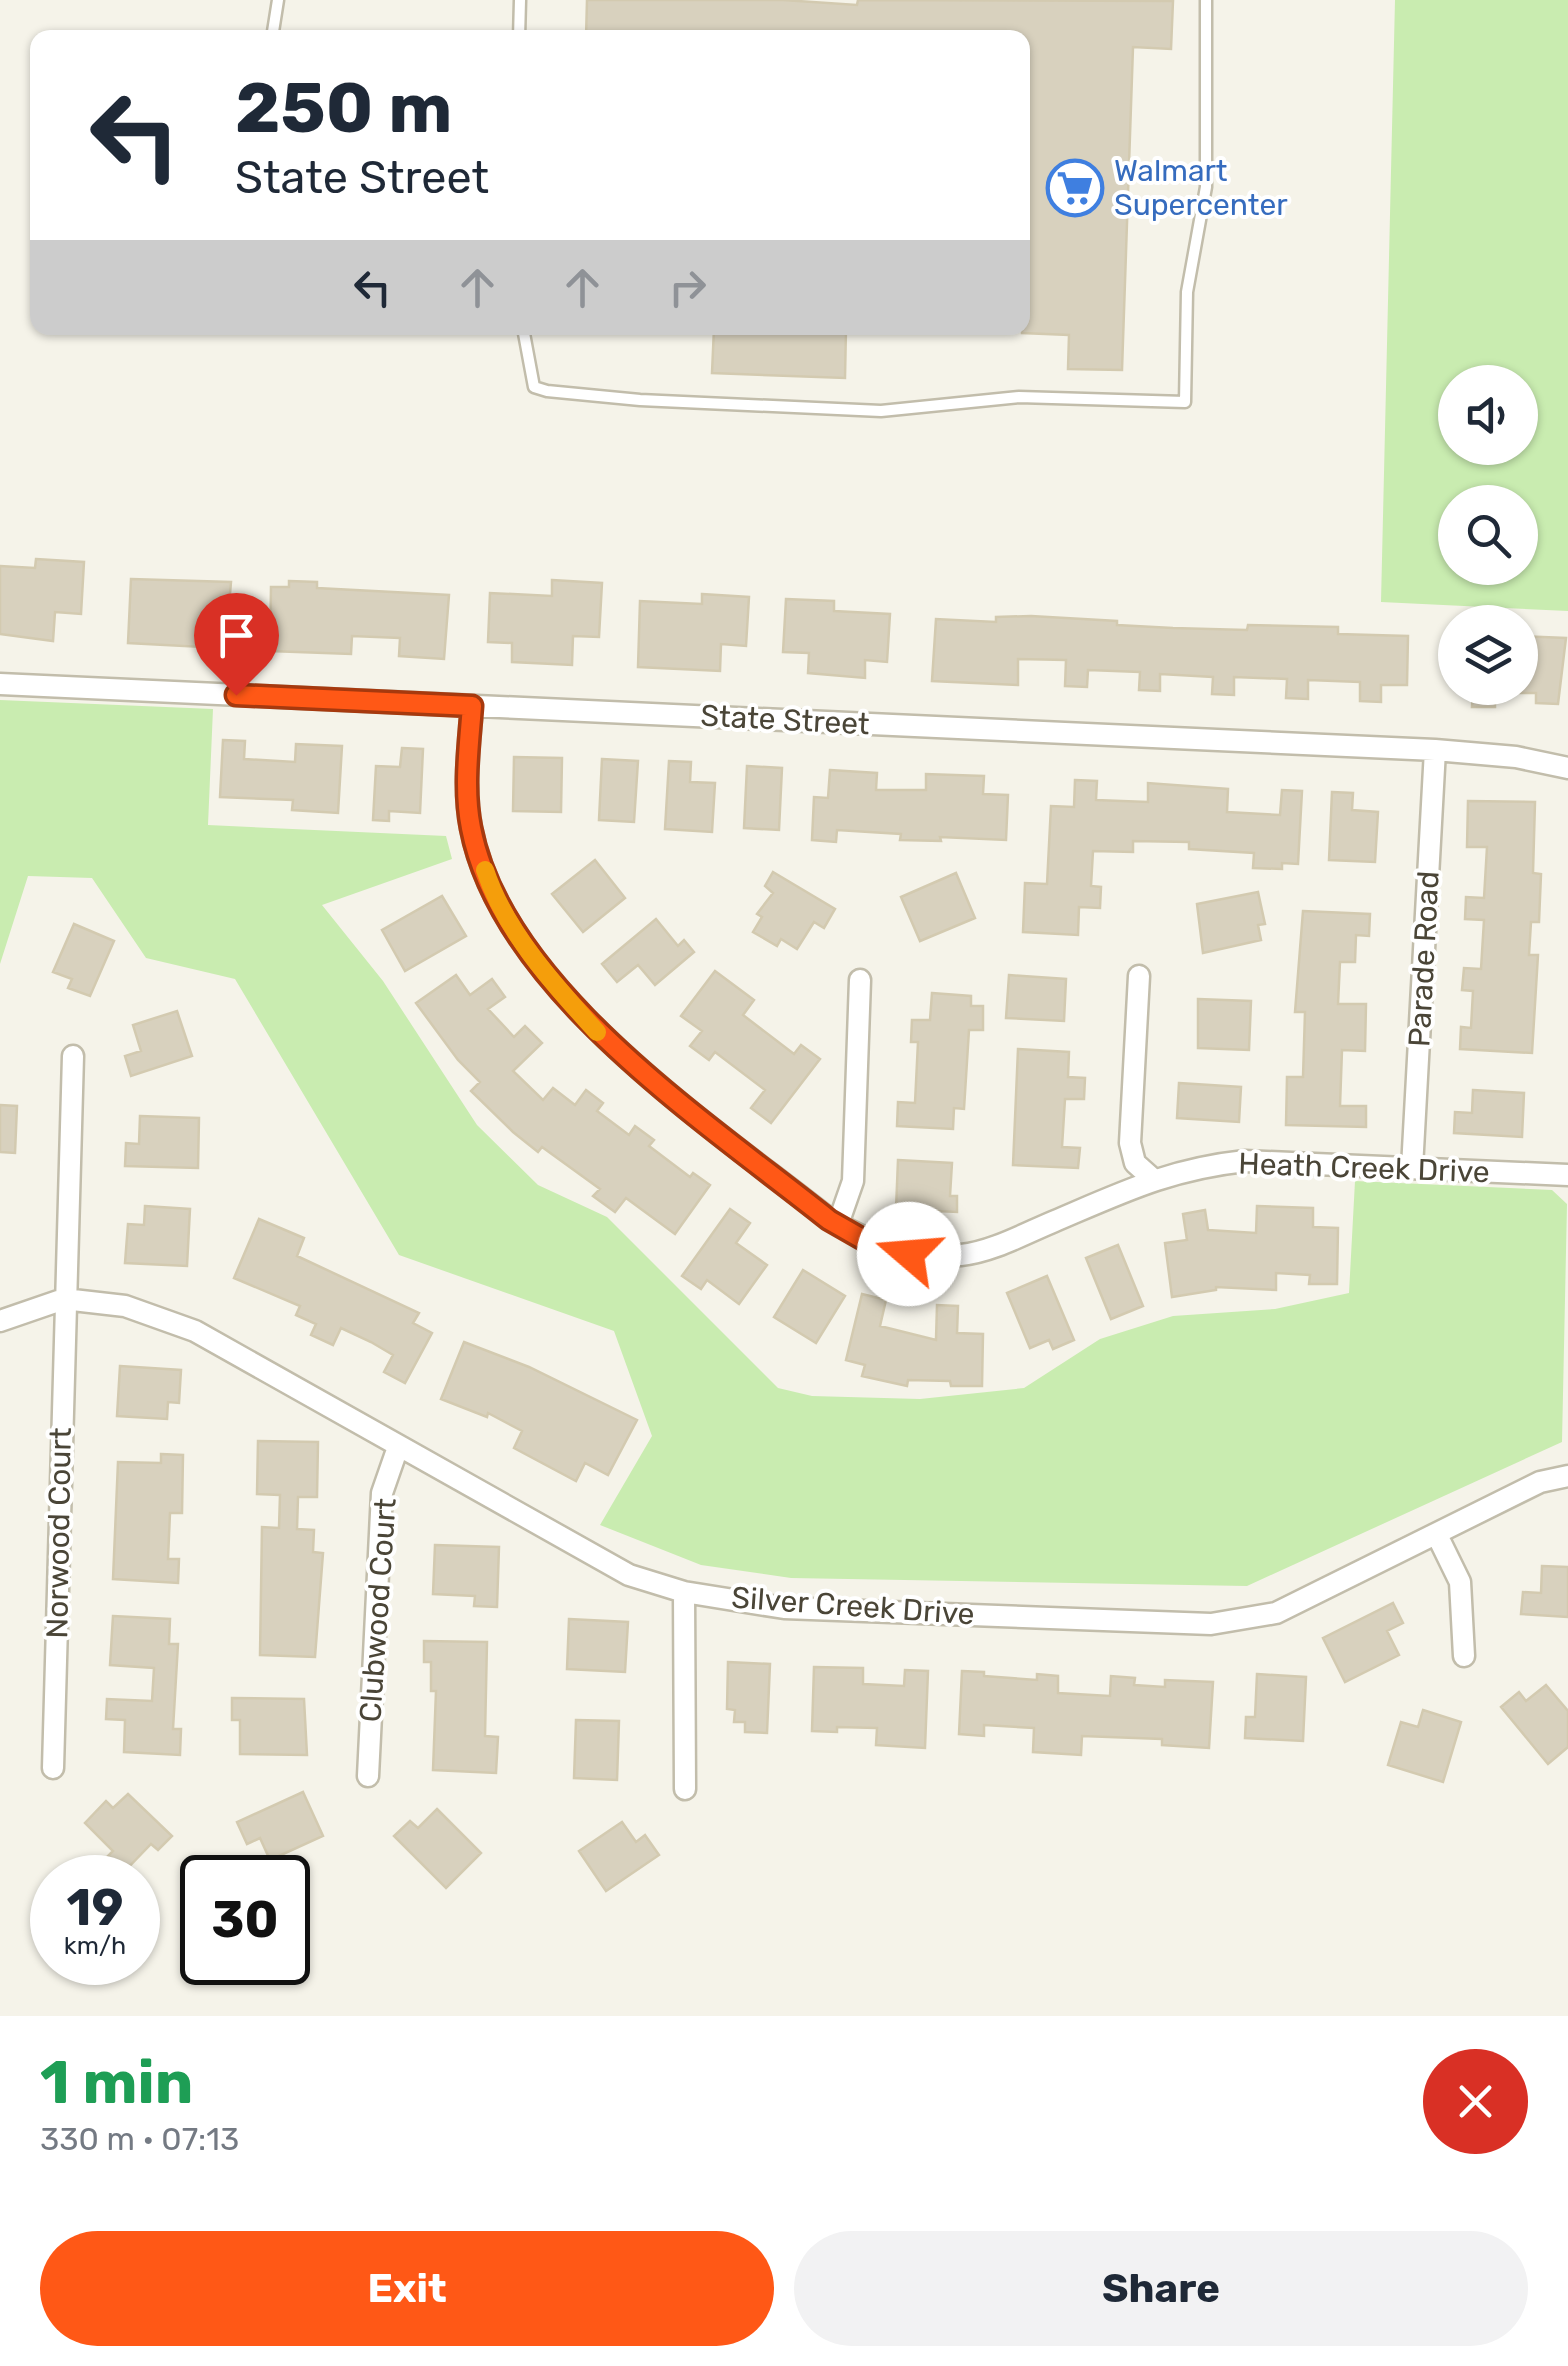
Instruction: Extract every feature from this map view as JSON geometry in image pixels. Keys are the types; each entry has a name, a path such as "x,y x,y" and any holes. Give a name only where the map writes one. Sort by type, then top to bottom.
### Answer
{"street":[{"name":"State Street","path":"0,684 1435,750 1516,757 1568,768"},
{"name":"Heath Creek Drive","path":"472,706 467,778 471,828 487,878 512,926 562,993 605,1041 838,1224 864,1240 909,1254 964,1255 1012,1239 1153,1179 1197,1166 1245,1161 1568,1175"},
{"name":"Parade Road","path":"1412,1168 1435,750"},
{"path":"1139,976 1130,1143 1135,1163 1153,1179"},
{"path":"838,1224 853,1181 860,980"},
{"name":"Norwood Court","path":"52,1768 73,1056"},
{"name":"Silver Creek Drive","path":"0,1320 64,1298 125,1306 195,1331 629,1575 684,1592 784,1608 1212,1624 1276,1613 1540,1482 1568,1476"},
{"name":"Clubwood Court","path":"368,1776 382,1494 398,1446"},
{"path":"1437,1535 1460,1582 1464,1656"},
{"path":"684,1592 684,1790"}],"lane":[{"path":"273,30 278,0"},
{"path":"518,30 520,0"},
{"path":"524,335 529,375 534,387 546,392 881,411 1019,398 1185,402 1187,292 1206,187 1206,0"}],"green space":[{"path":"1395,0 1568,0 1568,611 1538,610 1538,605 1381,602"},
{"path":"0,700 213,709 208,825 446,836 452,859 322,905 383,981 477,1125 538,1185 607,1217 778,1388 812,1396 920,1399 1024,1388 1100,1339 1173,1316 1275,1309 1349,1293 1355,1181 1552,1190 1567,1204 1562,1442 1247,1586 791,1578 701,1565 600,1525 652,1436 614,1331 399,1255 235,979 146,958 92,878 28,876 0,964"}],"building":[{"name":"Walmart Supercenter","path":"587,0 783,0 857,5 858,0 1173,1 1171,49 1133,47 1122,370 1068,369 1069,335 1030,333 1030,30 586,30"},
{"path":"714,335 846,335 845,378 712,373"},
{"path":"36,559 84,562 81,614 55,612 53,641 0,634 0,566 35,568"},
{"path":"131,579 231,582 227,630 203,628 202,647 128,643"},
{"path":"552,580 602,583 599,637 573,636 572,665 512,662 512,643 488,642 490,593 552,596"},
{"path":"289,581 317,582 317,588 449,595 444,659 399,656 400,638 352,636 351,654 270,651 271,587 289,587"},
{"path":"702,594 749,597 746,646 721,644 720,671 638,667 640,601 702,604"},
{"path":"786,599 834,601 834,611 890,614 887,662 865,660 865,678 808,673 809,653 783,652"},
{"path":"1031,616 1173,628 1338,627 1338,634 1408,636 1407,685 1381,685 1381,702 1360,701 1360,682 1308,680 1308,699 1286,698 1287,679 1234,677 1234,695 1212,694 1213,677 1160,674 1160,691 1139,690 1140,672 1088,670 1087,687 1065,686 1066,660 1018,659 1018,685 932,681 936,619 996,622 996,617"},
{"path":"1538,637 1566,638 1558,704 1538,703"},
{"path":"223,740 245,741 244,759 295,762 296,744 342,746 338,813 292,810 293,800 220,797"},
{"path":"402,748 423,749 420,813 389,811 389,821 373,820 376,766 400,767"},
{"path":"514,757 562,758 561,812 513,811"},
{"path":"602,759 638,761 634,822 599,820"},
{"path":"669,761 691,762 690,782 715,783 712,832 665,829"},
{"path":"747,766 782,768 779,830 744,828"},
{"path":"830,770 877,773 876,790 926,790 926,774 984,776 983,794 1008,795 1006,840 900,840 901,834 837,830 836,842 812,840 814,797 828,798"},
{"path":"1075,780 1097,781 1096,800 1148,802 1148,783 1228,789 1227,812 1280,815 1282,790 1302,791 1298,864 1282,863 1282,869 1253,868 1254,853 1189,849 1189,842 1133,841 1133,852 1093,851 1091,886 1101,887 1100,908 1079,907 1078,935 1023,932 1025,883 1047,884 1051,806 1074,807"},
{"path":"1332,792 1353,793 1352,810 1378,812 1375,862 1329,860"},
{"path":"1468,801 1535,802 1533,873 1541,874 1539,922 1531,922 1529,955 1538,955 1532,1053 1460,1049 1461,1027 1471,1028 1473,991 1462,990 1464,968 1481,969 1484,920 1465,919 1466,897 1484,898 1487,847 1467,847"},
{"path":"595,860 625,898 583,932 552,894"},
{"path":"773,872 835,909 824,928 814,922 797,949 781,939 777,946 753,932 762,917 757,914 773,893 765,886"},
{"path":"956,873 975,918 920,941 901,897"},
{"path":"1258,892 1265,924 1258,925 1261,940 1203,953 1197,904"},
{"path":"442,896 466,936 405,971 382,930"},
{"path":"1303,911 1370,914 1369,936 1356,935 1355,962 1340,962 1338,1004 1366,1004 1365,1051 1342,1050 1340,1106 1366,1106 1366,1127 1286,1125 1287,1077 1303,1077 1305,1012 1295,1012"},
{"path":"656,919 678,946 684,940 694,952 655,985 638,965 617,982 602,964"},
{"path":"74,924 114,941 90,996 68,988 72,979 53,972"},
{"path":"715,971 754,1000 743,1015 794,1054 801,1045 820,1059 771,1123 751,1108 765,1090 715,1052 709,1060 690,1046 702,1031 681,1016"},
{"path":"456,975 470,995 492,979 505,997 488,1009 514,1037 525,1026 542,1043 513,1071 543,1100 553,1088 575,1105 586,1090 603,1103 597,1111 629,1135 635,1126 654,1140 649,1146 690,1177 693,1173 710,1185 675,1234 626,1198 615,1212 593,1196 600,1189 542,1147 538,1152 471,1091 480,1082 458,1060 416,1003"},
{"path":"1009,975 1066,979 1064,1021 1006,1018"},
{"path":"932,993 971,996 971,1006 983,1006 983,1030 969,1030 964,1109 954,1108 953,1129 897,1126 898,1102 915,1103 918,1042 911,1042 912,1020 930,1020"},
{"path":"1198,999 1251,1001 1249,1050 1198,1048"},
{"path":"177,1011 192,1056 131,1076 125,1056 141,1051 133,1025"},
{"path":"1018,1049 1069,1052 1068,1077 1085,1078 1084,1099 1065,1099 1062,1147 1080,1148 1078,1168 1013,1165"},
{"path":"1179,1083 1241,1087 1239,1122 1177,1118"},
{"path":"1473,1090 1524,1093 1522,1137 1454,1133 1455,1112 1472,1113"},
{"path":"0,1105 17,1106 15,1153 0,1152"},
{"path":"140,1116 199,1118 198,1168 125,1166 126,1143 139,1144"},
{"path":"898,1160 952,1163 950,1196 957,1196 957,1212 896,1209"},
{"path":"145,1206 190,1209 187,1266 125,1263 128,1224 144,1225"},
{"path":"1257,1206 1313,1208 1313,1227 1338,1228 1337,1284 1309,1284 1310,1275 1276,1273 1276,1290 1216,1287 1172,1297 1165,1243 1187,1240 1183,1214 1205,1210 1208,1230 1256,1233"},
{"path":"730,1209 750,1223 736,1243 767,1265 739,1304 707,1280 701,1289 682,1276"},
{"path":"259,1219 304,1238 297,1256 419,1313 413,1323 432,1333 405,1383 384,1372 393,1355 341,1328 333,1345 311,1335 316,1324 296,1315 300,1306 234,1278"},
{"path":"1118,1245 1143,1306 1111,1319 1086,1258"},
{"path":"803,1270 845,1296 816,1343 774,1317"},
{"path":"1047,1276 1074,1340 1053,1349 1049,1340 1030,1348 1007,1293"},
{"path":"862,1294 886,1300 880,1326 936,1340 937,1305 958,1306 957,1333 983,1334 982,1386 908,1380 907,1386 862,1376 865,1365 846,1360"},
{"path":"464,1342 529,1367 637,1420 608,1475 585,1463 576,1481 514,1448 522,1431 488,1413 487,1417 441,1399"},
{"path":"120,1366 181,1370 179,1403 168,1402 167,1419 117,1416"},
{"path":"258,1441 318,1442 317,1497 298,1497 297,1529 314,1530 313,1552 323,1553 315,1657 260,1655 262,1527 279,1528 280,1495 257,1494"},
{"path":"161,1454 183,1455 182,1513 170,1513 168,1559 179,1559 178,1583 113,1579 118,1462 161,1463"},
{"path":"435,1545 499,1547 497,1607 474,1606 475,1596 433,1594"},
{"path":"1542,1566 1568,1567 1568,1617 1521,1614 1523,1592 1541,1593"},
{"path":"1393,1603 1403,1623 1387,1631 1399,1655 1345,1682 1323,1638"},
{"path":"113,1616 170,1619 169,1644 178,1644 173,1729 181,1729 180,1755 124,1752 125,1720 106,1719 107,1699 152,1701 154,1668 110,1665"},
{"path":"569,1619 628,1622 625,1672 567,1669"},
{"path":"424,1641 487,1642 485,1736 498,1737 496,1773 433,1770 436,1691 431,1691 431,1662 424,1662"},
{"path":"728,1662 770,1664 767,1733 745,1732 745,1722 734,1722 735,1710 727,1709"},
{"path":"814,1667 863,1668 863,1684 904,1686 905,1670 928,1671 925,1748 876,1745 877,1728 812,1731"},
{"path":"962,1671 1037,1680 1037,1674 1058,1676 1058,1693 1110,1696 1111,1676 1135,1678 1134,1685 1165,1687 1165,1680 1213,1682 1209,1748 1162,1745 1162,1739 1082,1736 1081,1755 1033,1752 1034,1728 984,1725 984,1736 959,1734"},
{"path":"1257,1674 1306,1677 1303,1741 1245,1738 1246,1717 1255,1717"},
{"path":"1546,1685 1568,1711 1568,1747 1548,1764 1501,1707 1519,1692 1526,1701"},
{"path":"232,1698 304,1699 307,1755 240,1754 240,1720 232,1720"},
{"path":"1423,1710 1461,1722 1443,1782 1388,1765 1401,1722 1418,1727"},
{"path":"576,1720 619,1721 617,1780 574,1778"},
{"path":"303,1792 323,1836 281,1855 268,1855 260,1838 247,1844 237,1822"},
{"path":"128,1794 172,1836 158,1850 151,1844 140,1855 109,1855 113,1851 85,1823 106,1801 113,1808"},
{"path":"437,1809 481,1853 446,1888 394,1836 410,1821 418,1828"},
{"path":"622,1822 636,1842 645,1835 659,1855 606,1891 579,1851"}],"slow traffic":[{"path":"485,870 512,926 597,1032"}],"place":[{"name":"Walmart Supercenter","path":"1075,188"}],"route":[{"path":"236,695 472,706 467,778 471,828 487,878 512,926 562,993 605,1041 829,1220 864,1240 909,1254"}]}
